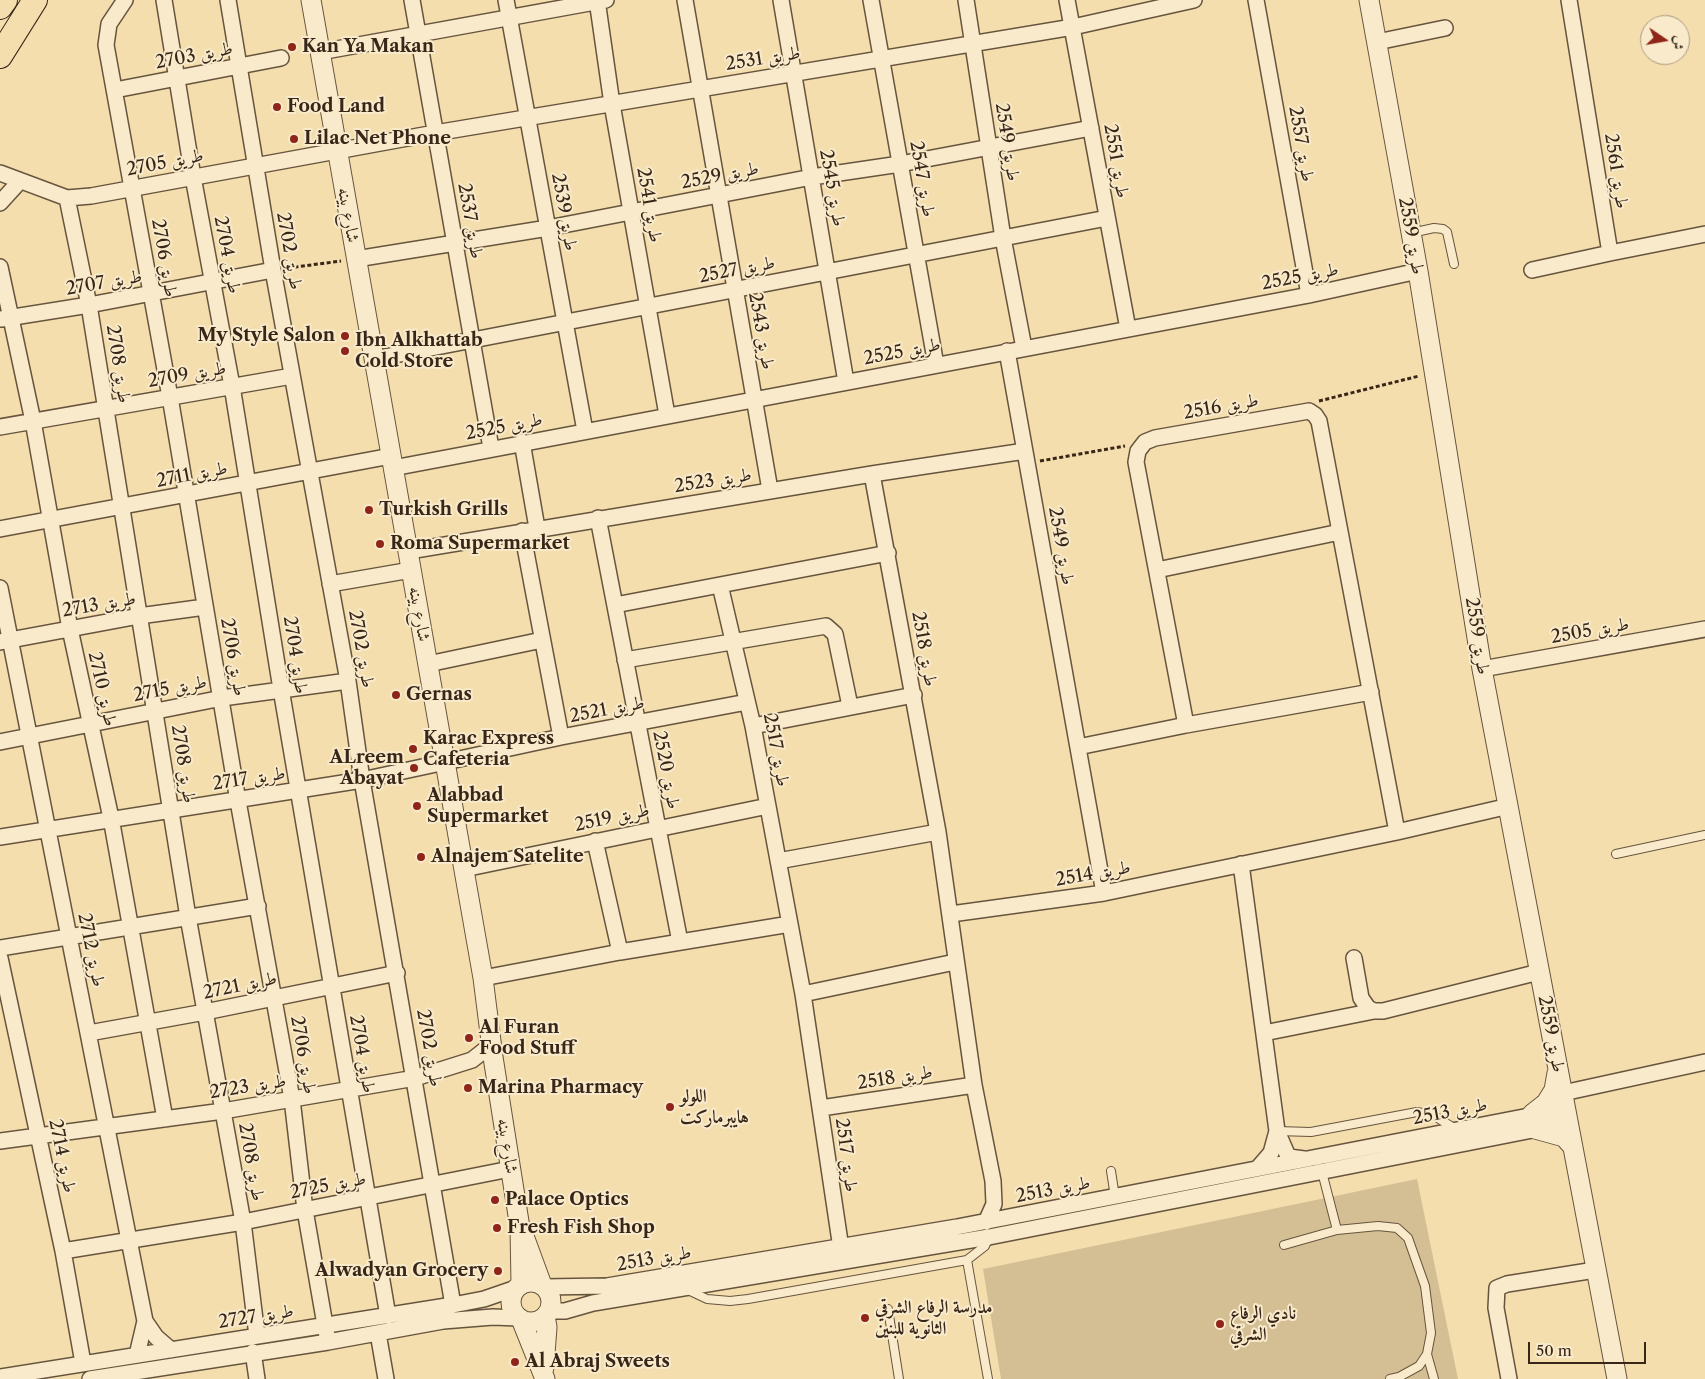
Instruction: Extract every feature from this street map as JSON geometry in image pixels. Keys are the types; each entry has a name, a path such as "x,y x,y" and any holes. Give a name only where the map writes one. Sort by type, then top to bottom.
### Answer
{"main road":[{"path":"0,7 5,0"},
{"path":"0,56 35,0"}],"street":[{"name":"طريق 2706","path":"125,0 109,24 106,38 170,397 238,801 292,1099 305,1210 328,1342"},
{"name":"طريق 2704","path":"164,0 193,177 232,386 280,689 299,790 388,1316"},
{"name":"طريق 2702","path":"228,0 273,270 348,681 362,780 454,1306"},
{"name":"شارع بينه","path":"311,0 483,978 520,1228 519,1286"},
{"name":"طريق 2537","path":"412,0 491,448"},
{"name":"طريق 2539","path":"506,0 584,431"},
{"name":"طريق 2543","path":"685,0 770,490"},
{"name":"طريق 2545","path":"782,0 846,382"},
{"name":"طريق 2547","path":"871,0 936,365"},
{"name":"طريق 2549","path":"966,0 1003,238 1024,348"},
{"name":"طريق 2551","path":"1067,0 1128,329"},
{"name":"طريق 2531","path":"337,151 1072,27 1139,6 1194,0"},
{"name":"طريق 2557","path":"1256,0 1309,295"},
{"name":"طريق 2559","path":"1370,0 1418,271 1482,669 1617,1379"},
{"name":"طريق 2561","path":"1569,0 1610,253"},
{"path":"320,52 600,1"},
{"name":"طريق 2541","path":"600,1 612,104 667,415"},
{"path":"1377,42 1445,28"},
{"name":"طريق 2703","path":"114,90 281,58"},
{"name":"طريق 2529","path":"356,259 454,241 548,228 812,177 900,164 1091,128"},
{"name":"طريق 2705","path":"1,172 20,181 68,198 91,196 337,151"},
{"path":"0,203 20,181"},
{"name":"طريق 2708","path":"68,198 89,305 188,917 243,1222 257,1336"},
{"name":"طريق 2527","path":"374,359 1107,218"},
{"path":"1532,270 1705,234"},
{"name":"طريق 2710","path":"0,267 5,318 33,422 70,629 112,818 164,1119"},
{"name":"طريق 2707","path":"5,318 89,305 273,270"},
{"name":"طريق 2525","path":"392,462 491,448 584,431 1309,295 1418,271"},
{"name":"طريق 2549","path":"1007,351 1104,892"},
{"name":"طريق 2709","path":"0,427 292,376"},
{"path":"1309,411 1319,421 1398,832"},
{"name":"طريق 2516","path":"1145,442 1155,438 1309,411"},
{"path":"522,442 529,530 542,640 561,738"},
{"path":"1145,442 1138,451 1136,462 1186,725"},
{"name":"طريق 2523","path":"409,551 598,518 872,474 1026,457"},
{"name":"طريق 2711","path":"0,530 310,472 392,462"},
{"name":"طريق 2518","path":"872,474 938,832 974,1085 994,1188 994,1204 986,1222"},
{"name":"طريق 2520","path":"598,518 680,942"},
{"path":"1157,570 1340,532"},
{"path":"615,605 888,553"},
{"path":"330,584 411,570"},
{"name":"طريق 2517","path":"720,585 753,726 803,994 841,1253"},
{"name":"طريق 2712","path":"0,588 4,641 30,737 145,1321 156,1337 171,1350"},
{"name":"طريق 2713","path":"4,641 139,616 205,607"},
{"path":"626,660 819,625 831,629 837,640 850,706"},
{"name":"طريق 2505","path":"1482,669 1705,629"},
{"path":"428,664 542,640"},
{"name":"طريق 2715","path":"0,742 222,698 348,681"},
{"path":"1078,747 1186,725 1371,692"},
{"path":"753,726 850,706 914,696"},
{"name":"طريق 2521","path":"445,762 747,702"},
{"name":"طريق 2717","path":"0,837 171,809 238,801 362,780 445,762"},
{"name":"طريق 2519","path":"464,869 768,806"},
{"name":"طريق 2514","path":"951,914 1104,892 1398,832 1509,806"},
{"path":"778,861 938,832"},
{"path":"595,841 620,952"},
{"path":"1241,864 1276,1131 1289,1157 1304,1159"},
{"path":"0,948 130,925 258,906"},
{"path":"483,978 620,952 790,924"},
{"path":"1354,958 1361,998 1368,1008 1374,1011"},
{"path":"803,994 955,962"},
{"name":"طريق 2714","path":"1,967 63,1251 83,1364"},
{"path":"1264,1033 1374,1011 1383,1011 1539,972"},
{"name":"طريق 2721","path":"89,1033 205,1012 397,973"},
{"name":"طريق 2723","path":"0,1141 223,1111 415,1078 472,1060 486,1049 491,1042"},
{"path":"1558,1067 1554,1090 1534,1122 1564,1136 1573,1147"},
{"name":"طريق 2513","path":"547,1314 593,1303 684,1288 986,1222 1258,1168 1281,1171 1322,1172 1534,1122 1565,1108 1704,1067"},
{"name":"طريق 2518","path":"821,1108 974,1085"},
{"name":"طريق 2513","path":"543,1286 606,1286 841,1253 989,1237 1281,1171 1304,1159 1458,1130 1534,1122"},
{"path":"1258,1168 1271,1152 1276,1131"},
{"name":"طريق 2725","path":"63,1251 243,1222 510,1169"},
{"name":"شارع بينه","path":"520,1228 543,1286"},
{"path":"1509,1379 1496,1308 1497,1288 1507,1284 1595,1270"},
{"path":"532,1282 543,1286 551,1298 547,1314 544,1375 520,1319 511,1304 511,1298 519,1286 532,1282"},
{"name":"طريق 2727","path":"0,1377 454,1306 484,1299 519,1286"},
{"path":"520,1319 536,1321 547,1314"},
{"name":"طريق 2727","path":"90,1379 190,1372 253,1352 328,1342 470,1318 520,1319"},
{"name":"طريق 2712","path":"137,1355 145,1321"},
{"path":"378,1333 386,1379"},
{"path":"253,1352 257,1379"},
{"path":"121,1358 125,1376"}],"lane":[{"path":"1411,234 1434,228 1443,229 1447,232 1454,264"},
{"path":"1616,854 1705,836"},
{"path":"1276,1131 1312,1132 1417,1112 1433,1115 1458,1130"},
{"path":"1111,1171 1116,1197"},
{"path":"1322,1172 1337,1230"},
{"path":"1284,1245 1337,1230 1378,1226 1397,1228 1408,1238 1425,1286 1431,1333 1427,1354 1419,1366 1399,1377 1390,1379"},
{"path":"684,1288 707,1298 730,1301 968,1260 985,1246 989,1237"},
{"path":"968,1260 988,1379"},
{"path":"888,1309 899,1379"},
{"path":"1427,1354 1434,1379"}],"path":[{"path":"273,270 356,259"},
{"path":"1309,411 1320,399 1434,373"},
{"path":"1026,457 1145,442"}],"shaded area":[{"name":"نادي الرفاع الشرقي","path":"1417,1179 1458,1379 1001,1379 983,1269"}],"place":[{"name":"Kan Ya Makan","path":"292,47"},
{"name":"Food Land","path":"277,107"},
{"name":"Lilac Net Phone","path":"294,139"},
{"name":"My Style Salon","path":"345,336"},
{"name":"Ibn Alkhattab Cold Store","path":"345,351"},
{"name":"Turkish Grills","path":"369,510"},
{"name":"Roma Supermarket","path":"380,544"},
{"name":"Gernas","path":"396,695"},
{"name":"Karac Express Cafeteria","path":"413,749"},
{"name":"ALreem Abayat","path":"414,768"},
{"name":"Alabbad Supermarket","path":"417,806"},
{"name":"Alnajem Satelite","path":"421,857"},
{"name":"Al Furan Food Stuff","path":"469,1038"},
{"name":"Marina Pharmacy","path":"468,1088"},
{"name":"اللولو هايبرماركت","path":"670,1107"},
{"name":"Palace Optics","path":"495,1200"},
{"name":"Fresh Fish Shop","path":"497,1228"},
{"name":"Alwadyan Grocery","path":"498,1271"},
{"name":"مدرسة الرفاع الشرقي الثانوية للبنين","path":"865,1318"},
{"name":"نادي الرفاع الشرقي","path":"1220,1324"},
{"name":"Al Abraj Sweets","path":"515,1362"}]}
